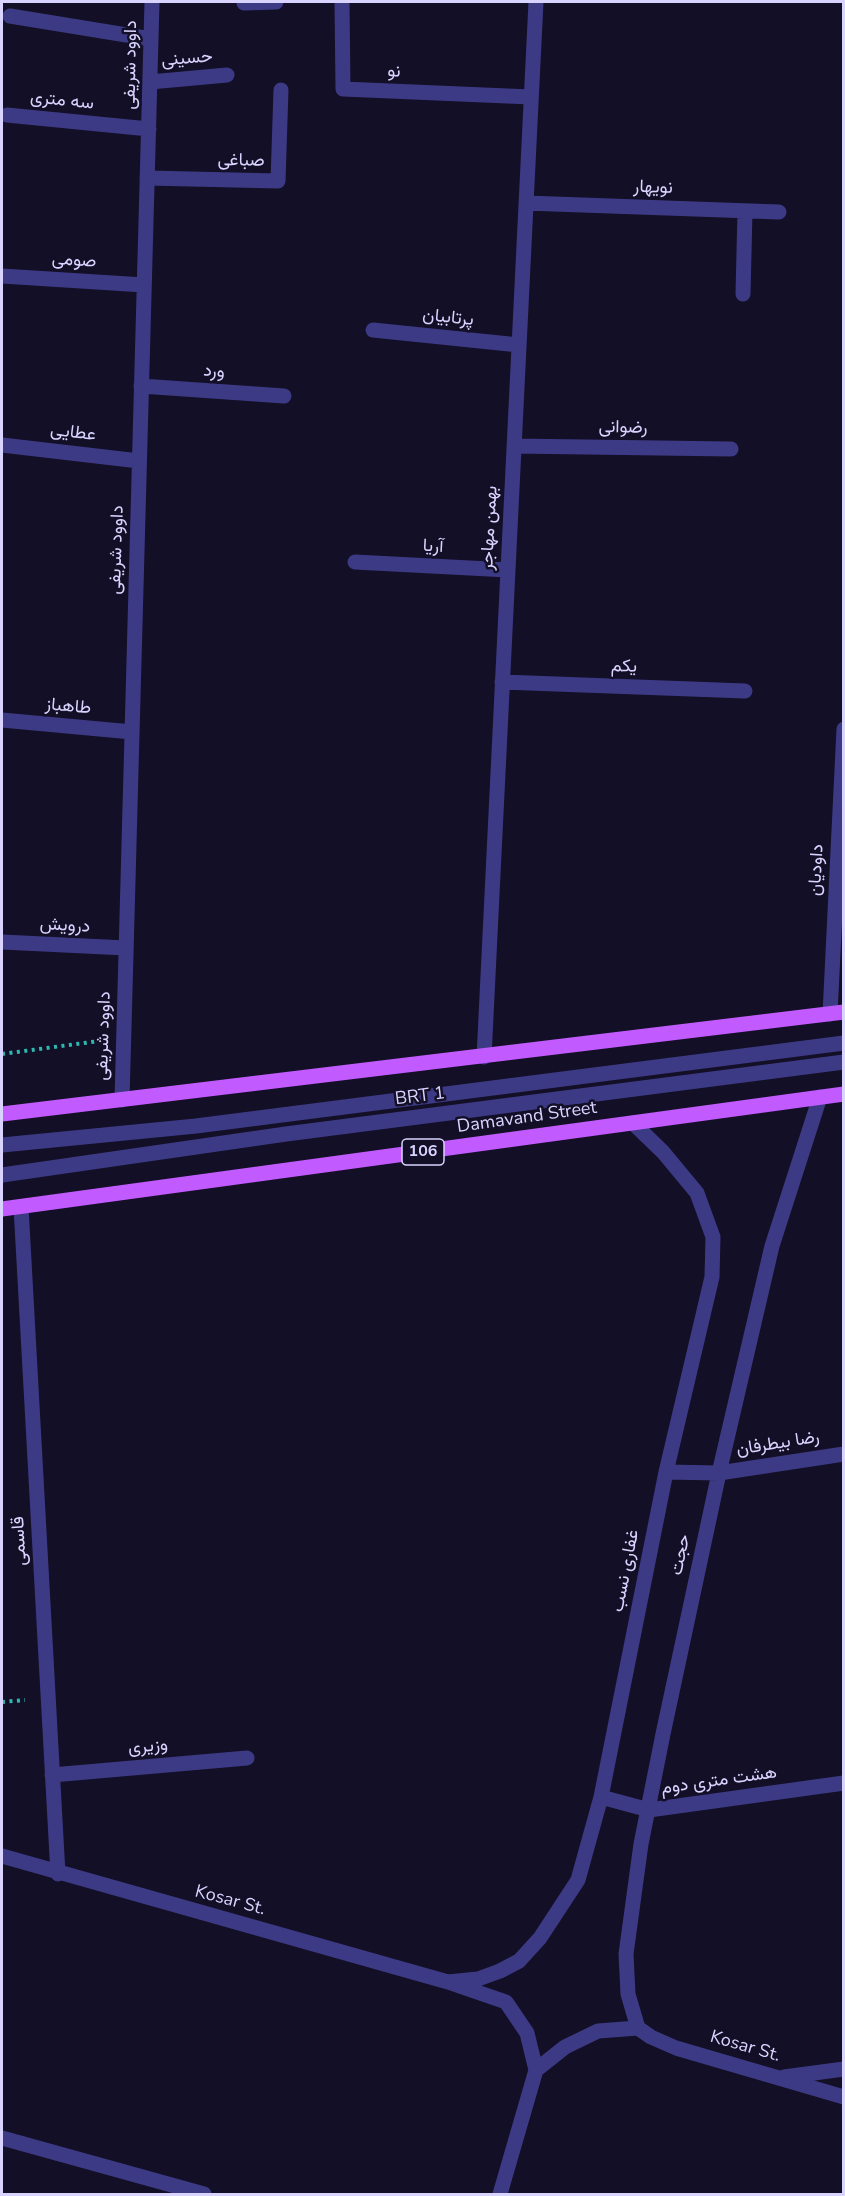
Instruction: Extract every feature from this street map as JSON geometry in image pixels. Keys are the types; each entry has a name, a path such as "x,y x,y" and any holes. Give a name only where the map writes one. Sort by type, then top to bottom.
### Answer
{"main road":[{"path":"2,1114 837,1013"},
{"name":"Damavand Street","path":"2,1209 843,1094"}],"street":[{"name":"داوود شریفی","path":"122,1100 152,2"},
{"path":"244,3 276,2"},
{"name":"نو","path":"342,2 343,89 531,97"},
{"name":"بهمن مهاجر","path":"484,1057 536,2"},
{"path":"10,16 151,39"},
{"name":"حسینی","path":"150,82 227,75"},
{"name":"صباغی","path":"147,178 278,181 282,90"},
{"name":"سه متری","path":"7,115 149,129"},
{"name":"نویهار","path":"526,203 779,212"},
{"path":"743,294 745,211"},
{"name":"صومی","path":"2,276 144,285"},
{"name":"پرتابیان","path":"373,330 519,345"},
{"name":"ورد","path":"141,386 284,396"},
{"name":"عطایی","path":"2,445 139,461"},
{"name":"رضوانی","path":"514,446 731,449"},
{"name":"آریا","path":"356,562 508,570"},
{"name":"یکم","path":"502,682 745,692"},
{"name":"طاهباز","path":"2,720 132,732"},
{"name":"داودیان","path":"837,1013 843,729"},
{"name":"درویش","path":"2,942 126,948"},
{"name":"BRT 1","path":"2,1145 196,1126 843,1043"},
{"name":"BRT 1","path":"2,1175 286,1134 843,1062"},
{"name":"حجت","path":"638,2028 628,1994 626,1954 640,1854 663,1734 719,1473 772,1246 820,1097"},
{"name":"غفاری نسب","path":"448,1982 478,1979 500,1971 519,1961 540,1938 578,1880 601,1797 666,1472 712,1277 713,1237 697,1193 663,1152 633,1123"},
{"name":"قاسمی","path":"21,1207 58,1874"},
{"name":"رضا بیطرفان","path":"666,1472 719,1473 843,1454"},
{"name":"وزیری","path":"52,1775 247,1758"},
{"name":"هشت متری دوم","path":"601,1797 649,1810 843,1783"},
{"name":"Kosar St.","path":"2,1856 58,1874 448,1982 506,2002 527,2033 536,2070"},
{"path":"500,2194 536,2070 565,2047 598,2031 638,2028"},
{"name":"Kosar St.","path":"638,2028 651,2037 676,2048 843,2097"},
{"path":"780,2078 843,2069"},
{"path":"2,2138 204,2194"}],"path":[{"path":"2,1054 124,1038"}]}
